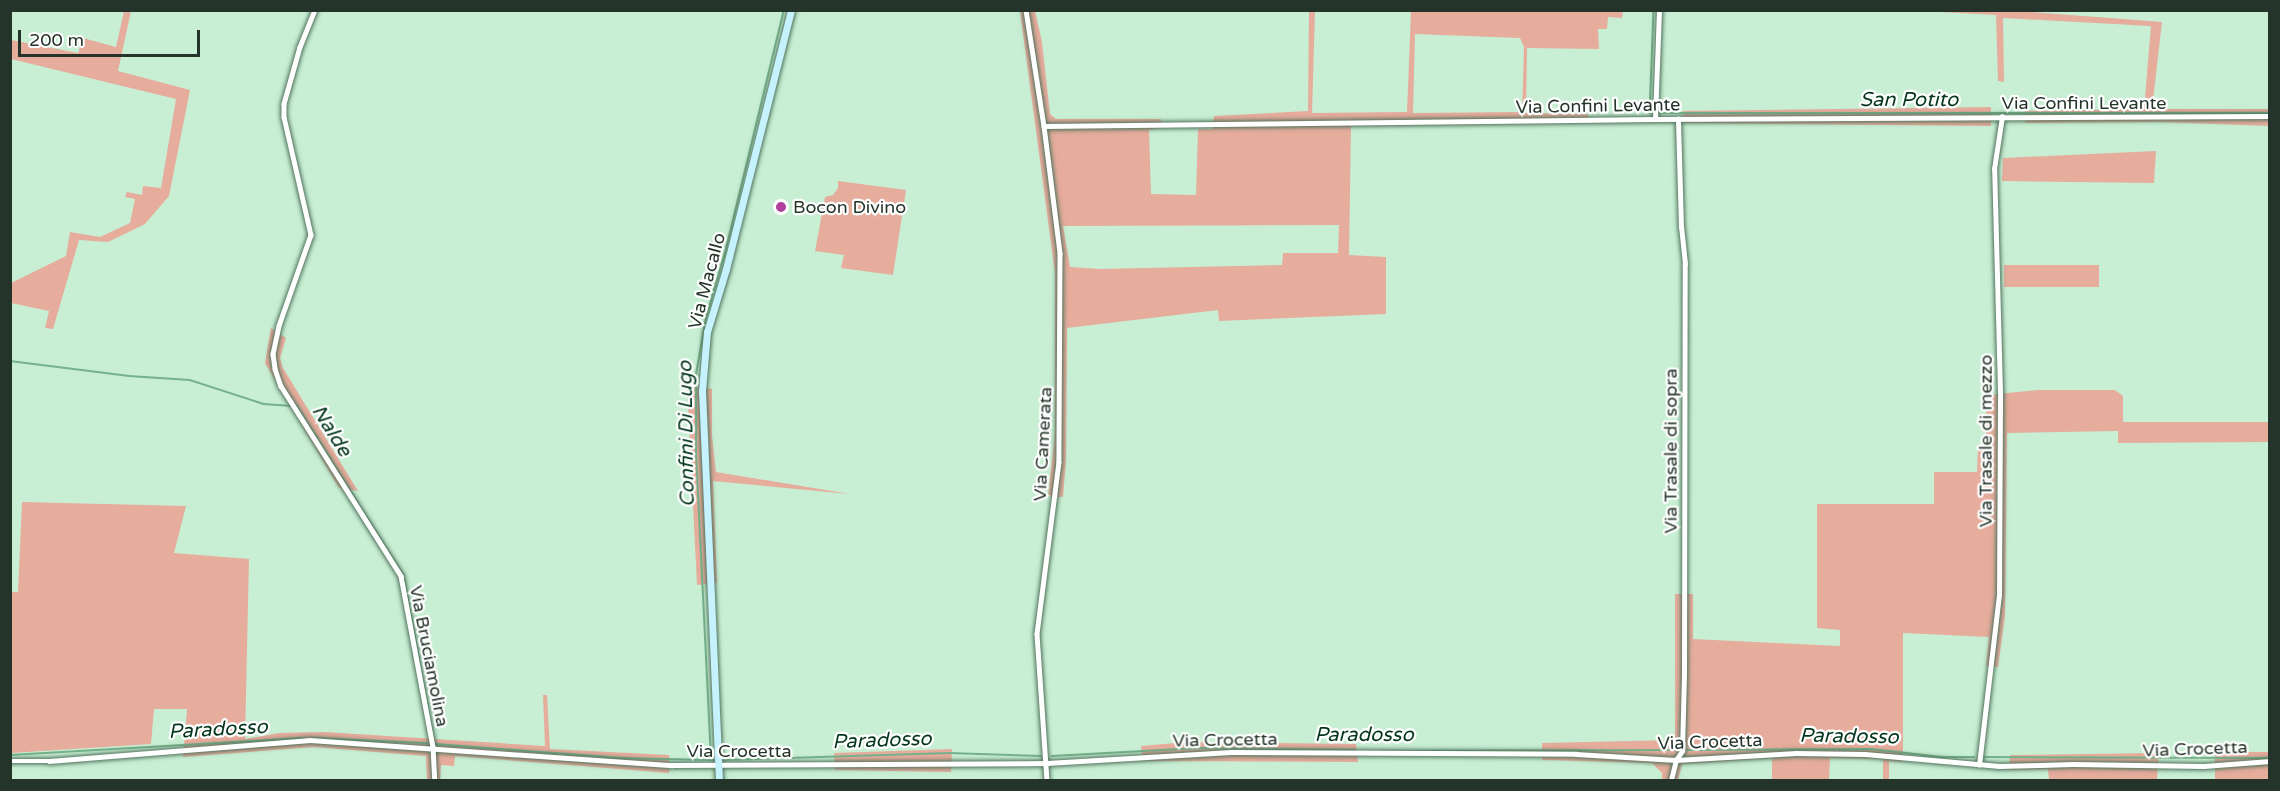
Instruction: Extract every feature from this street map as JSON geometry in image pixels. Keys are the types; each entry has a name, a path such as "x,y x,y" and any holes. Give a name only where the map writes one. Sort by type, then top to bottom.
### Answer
{"street":[{"name":"Via Bruciamolina","path":"315,10 300,47 284,104 286,127 311,234 279,326 273,354 275,369 281,386 401,576 433,747 435,780"},
{"name":"Via Macallo","path":"719,780 702,391 706,344 791,10"},
{"path":"1026,10 1044,126"},
{"path":"1655,119 1659,10"},
{"name":"Via Confini Levante","path":"1044,126 1655,119 2270,116"},
{"name":"Via Trasale di mezzo","path":"1979,765 1998,595 2000,392 1994,169 2002,117"},
{"name":"Via Trasale di sopra","path":"1671,780 1676,760 1682,751 1684,675 1685,264 1681,228 1678,119"},
{"name":"Via Camerata","path":"1044,126 1060,253 1059,462 1037,634 1047,780"},
{"name":"Via Crocetta","path":"10,761 49,761 310,740 633,763 718,764 1047,763 1231,752 1576,754 1676,760 1784,753 1856,753 1979,765 2204,766 2270,761"}],"shaded area":[{"path":"2005,10 2162,22 2152,109 2269,109 2269,126 2158,122 2025,123 2025,111 2144,109 2151,26 2003,18 2004,82 1998,81 1996,15 1920,11"},
{"path":"124,11 131,11 118,71 190,90 169,196 145,224 108,242 79,240 53,329 45,328 49,311 11,303 11,283 66,256 70,232 100,237 130,223 135,199 125,197 127,192 142,195 143,186 161,188 176,99 11,59 11,40 78,53 83,38 116,47"},
{"path":"1020,11 1035,11 1042,42 1050,114 1056,119 1161,119 1161,128 1149,130 1151,194 1196,195 1198,129 1213,129 1214,116 1308,111 1309,11 1315,11 1312,113 1407,112 1411,11 1623,11 1622,18 1608,17 1607,29 1598,29 1599,49 1527,48 1526,113 1588,114 1588,123 1351,126 1349,255 1386,257 1386,314 1219,321 1218,310 1067,328 1066,459 1063,497 1048,496 1055,433 1055,273","holes":["1415,34 1520,38 1524,47 1522,112 1413,113","1339,225 1338,253 1283,253 1282,265 1100,269 1070,267 1063,226"]},
{"path":"1991,107 1991,126 1684,123 1683,111"},
{"path":"2156,151 2154,183 2002,181 2003,158"},
{"path":"838,181 906,190 893,275 841,268 844,255 815,251 825,197 833,195 838,188"},
{"path":"2004,265 2099,265 2099,287 2004,287"},
{"path":"271,328 286,338 280,358 283,368 358,491 339,488 265,363"},
{"path":"687,385 712,389 712,436 716,472 850,494 713,481 717,583 697,585"},
{"path":"2038,390 2115,390 2123,396 2123,422 2269,422 2269,442 2118,443 2118,431 2007,433 2005,616 1998,667 1986,666 1989,637 1903,633 1903,762 1889,761 1889,780 1883,780 1883,759 1830,758 1829,780 1772,780 1772,758 1682,764 1678,780 1662,780 1662,773 1652,763 1542,760 1542,743 1675,740 1675,594 1693,594 1693,639 1840,646 1840,630 1817,628 1817,504 1934,504 1934,472 1977,472 1978,448 1986,447 1986,395"},
{"path":"22,502 186,506 174,553 249,559 245,739 279,733 325,732 545,746 543,695 547,695 550,749 669,755 669,773 455,756 454,766 441,765 440,780 427,780 426,756 314,747 183,757 187,709 154,709 151,744 11,753 10,592 18,592"},
{"path":"1187,742 1356,744 1358,762 1143,761 1141,746"},
{"path":"952,749 951,772 835,770 834,753"},
{"path":"2215,752 2269,752 2269,780 2215,780"},
{"path":"2159,753 2157,780 2049,780 2048,769 2009,770 2010,755"}],"waterway":[{"name":"Confini Di Lugo","path":"711,760 696,457 696,374 706,318 726,249 784,10"},
{"name":"San Potito","path":"1654,10 1650,113 2270,113"},
{"name":"Nalde","path":"10,361 129,376 190,380 264,404 292,406"},
{"name":"Nalde","path":"297,406 404,575 435,744"},
{"name":"Paradosso","path":"10,755 303,738"},
{"name":"Paradosso","path":"311,738 427,743"},
{"name":"Paradosso","path":"435,744 620,758 713,760"},
{"name":"Paradosso","path":"1052,756 1202,748 1353,750"},
{"name":"Paradosso","path":"1687,750 1872,749 1941,757 1974,757"},
{"name":"Paradosso","path":"1382,751 1676,750"},
{"name":"Paradosso","path":"724,760 949,753 1041,756"},
{"name":"Paradosso","path":"1985,757 2270,758"}],"place":[{"name":"Bocon Divino","path":"781,207"}]}
